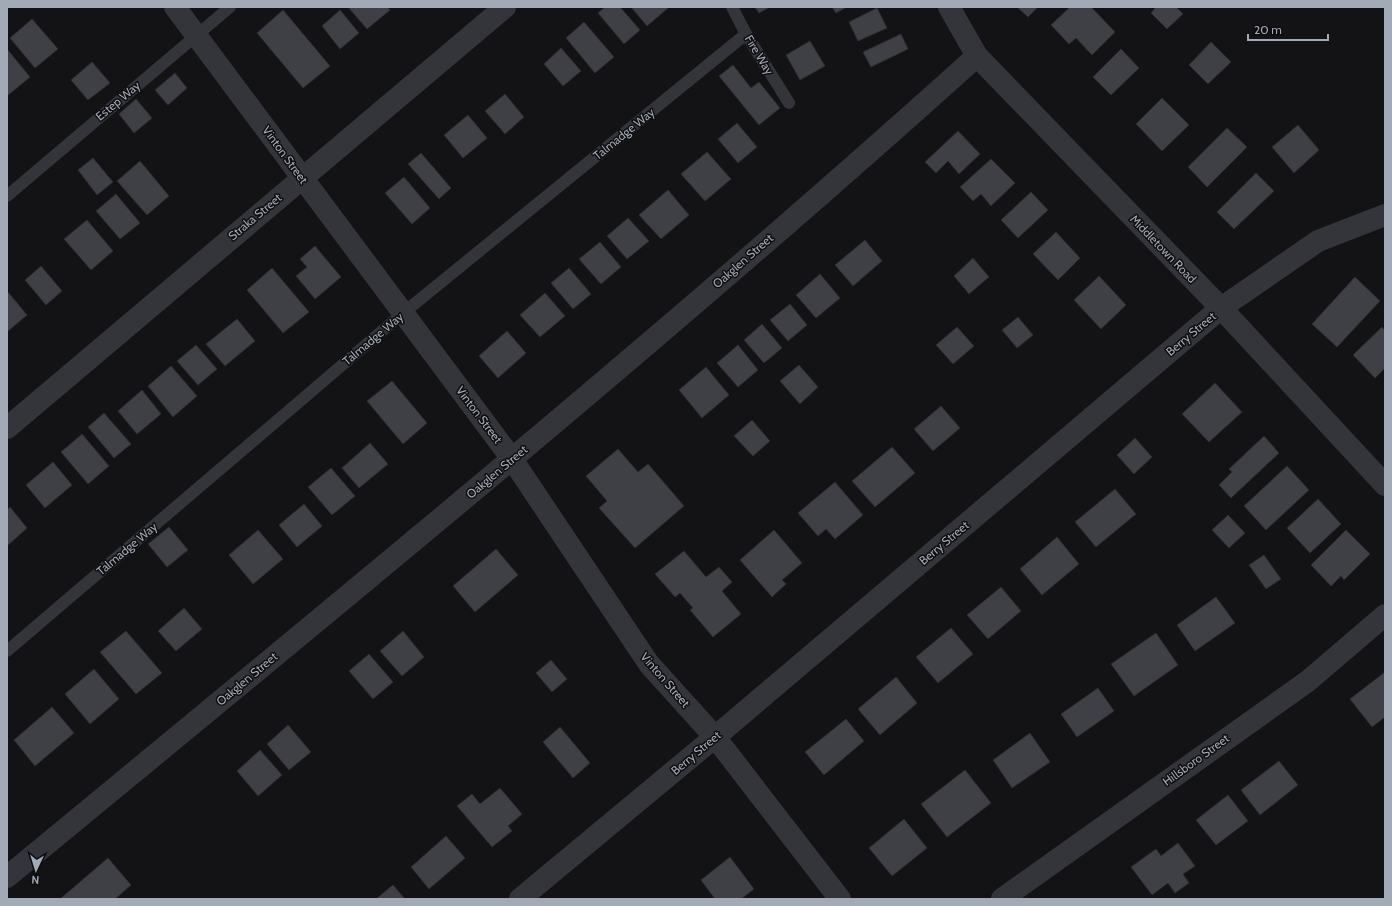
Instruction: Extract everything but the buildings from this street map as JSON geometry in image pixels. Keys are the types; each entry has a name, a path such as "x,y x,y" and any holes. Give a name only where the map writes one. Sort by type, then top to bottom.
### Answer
{"street":[{"name":"Vinton Street","path":"175,7 197,34 402,314 512,459 648,664 715,737 840,899"},
{"name":"Straka Street","path":"7,428 302,177 505,7"},
{"name":"Middletown Road","path":"949,7 977,56 1221,308 1385,485"},
{"name":"Oakglen Street","path":"7,877 512,459 836,181 977,56"},
{"name":"Berry Street","path":"520,899 715,737 1221,308 1318,241 1385,215"},
{"name":"Hillsboro Street","path":"1002,899 1308,681 1385,615"}],"lane":[{"name":"Estep Way","path":"7,196 230,7"},
{"name":"Fire Way","path":"732,7 746,34 789,103"},
{"name":"Talmadge Way","path":"7,651 402,314 746,34"}]}
